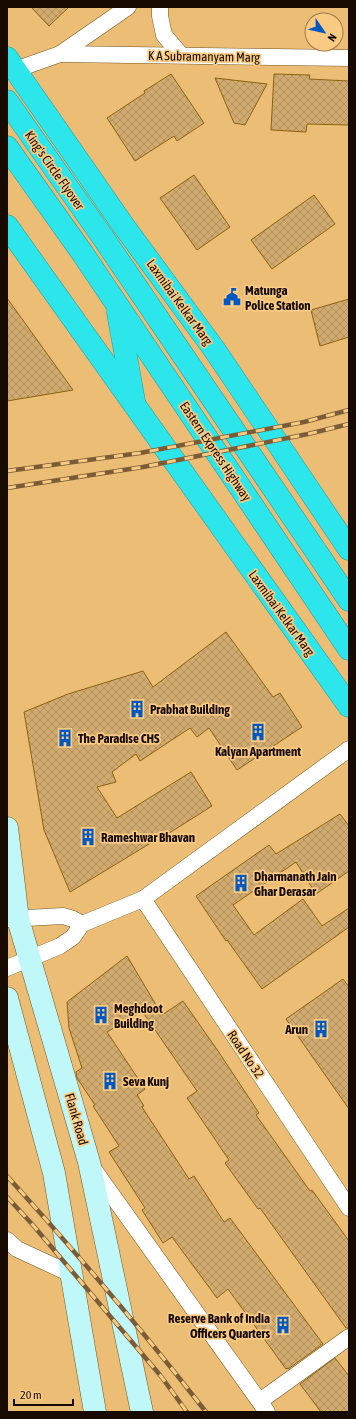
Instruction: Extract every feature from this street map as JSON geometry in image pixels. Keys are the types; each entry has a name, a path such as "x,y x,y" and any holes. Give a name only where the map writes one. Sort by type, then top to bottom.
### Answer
{"highway":[{"name":"Laxmibai Kelkar Marg","path":"11,64 123,224 214,349 349,549"},
{"name":"King's Circle Flyover","path":"7,101 104,239"},
{"name":"King's Circle Flyover","path":"7,147 83,254"},
{"name":"Laxmibai Kelkar Marg","path":"7,226 349,706"},
{"name":"Eastern Express Highway","path":"104,239 349,600"},
{"name":"Eastern Express Highway","path":"83,254 349,649"},
{"path":"139,291 214,349"},
{"path":"117,304 135,406"}],"street":[{"path":"11,64 60,54 128,7"},
{"path":"160,7 160,16 164,35 181,55"},
{"name":"K A Subramanyam Marg","path":"60,54 349,58"},
{"path":"7,968 60,946 72,937 82,924 143,899 349,748"},
{"name":"Flank Road","path":"7,828 13,919 30,958 89,1162 142,1412"},
{"name":"Road No 32","path":"143,899 349,1208"},
{"path":"13,919 63,916 82,924"},
{"path":"7,998 54,1173 95,1412"},
{"path":"89,1162 263,1406 349,1337"},
{"path":"7,1240 17,1249 71,1274"}],"building":[{"path":"31,7 69,7 49,26"},
{"path":"171,74 204,123 177,141 174,136 135,161 107,118 145,93 144,91"},
{"path":"274,74 310,75 309,79 349,81 349,125 307,124 306,132 271,130"},
{"path":"215,78 267,84 245,125 234,123"},
{"path":"194,175 230,227 197,250 160,198"},
{"path":"314,195 335,224 272,269 251,240"},
{"path":"7,298 73,390 7,401"},
{"path":"349,299 349,337 320,346 311,310"},
{"path":"226,632 273,697 280,693 302,727 237,770 209,728 197,737 190,728 140,761 136,754 112,772 116,782 97,787 117,818 191,772 212,806 155,842 154,841 70,892 44,830 24,712 68,694 143,671 153,687"},
{"path":"340,814 349,826 349,871 316,894 296,862 233,905 254,935 303,899 322,926 349,908 349,927 262,989 227,940 226,941 196,896 269,845 276,854"},
{"path":"127,956 162,1015 183,1001 259,1113 256,1115 310,1191 312,1190 349,1241 349,1328 346,1328 260,1208 258,1209 225,1163 229,1160 187,1098 197,1091 142,1011 107,1032 145,1089 137,1095 144,1106 142,1107 189,1179 194,1176 224,1222 230,1218 323,1344 288,1369 286,1369 228,1289 217,1298 172,1237 163,1243 142,1210 145,1208 109,1152 119,1146 77,1078 76,1072 82,1068 69,1028 67,1002"},
{"name":"Arun","path":"343,979 349,987 349,1109 286,1019"},
{"path":"335,1358 349,1376 349,1412 321,1412 300,1384"}],"railway":[{"path":"7,471 140,453 304,422 349,410"},
{"path":"7,488 143,467 308,434 349,424"},
{"path":"7,1176 109,1292 206,1412"},
{"path":"7,1197 32,1224 160,1375 187,1412"}],"place":[{"name":"Matunga Police Station","path":"232,297"},
{"name":"Prabhat Building","path":"137,709"},
{"name":"Kalyan Apartment","path":"258,732"},
{"name":"The Paradise CHS","path":"65,738"},
{"name":"Rameshwar Bhavan","path":"88,837"},
{"name":"Dharmanath Jain Ghar Derasar","path":"241,883"},
{"name":"Meghdoot Building","path":"101,1015"},
{"name":"Arun","path":"321,1029"},
{"name":"Seva Kunj","path":"110,1081"},
{"name":"Reserve Bank of India Officers Quarters","path":"283,1325"}]}
